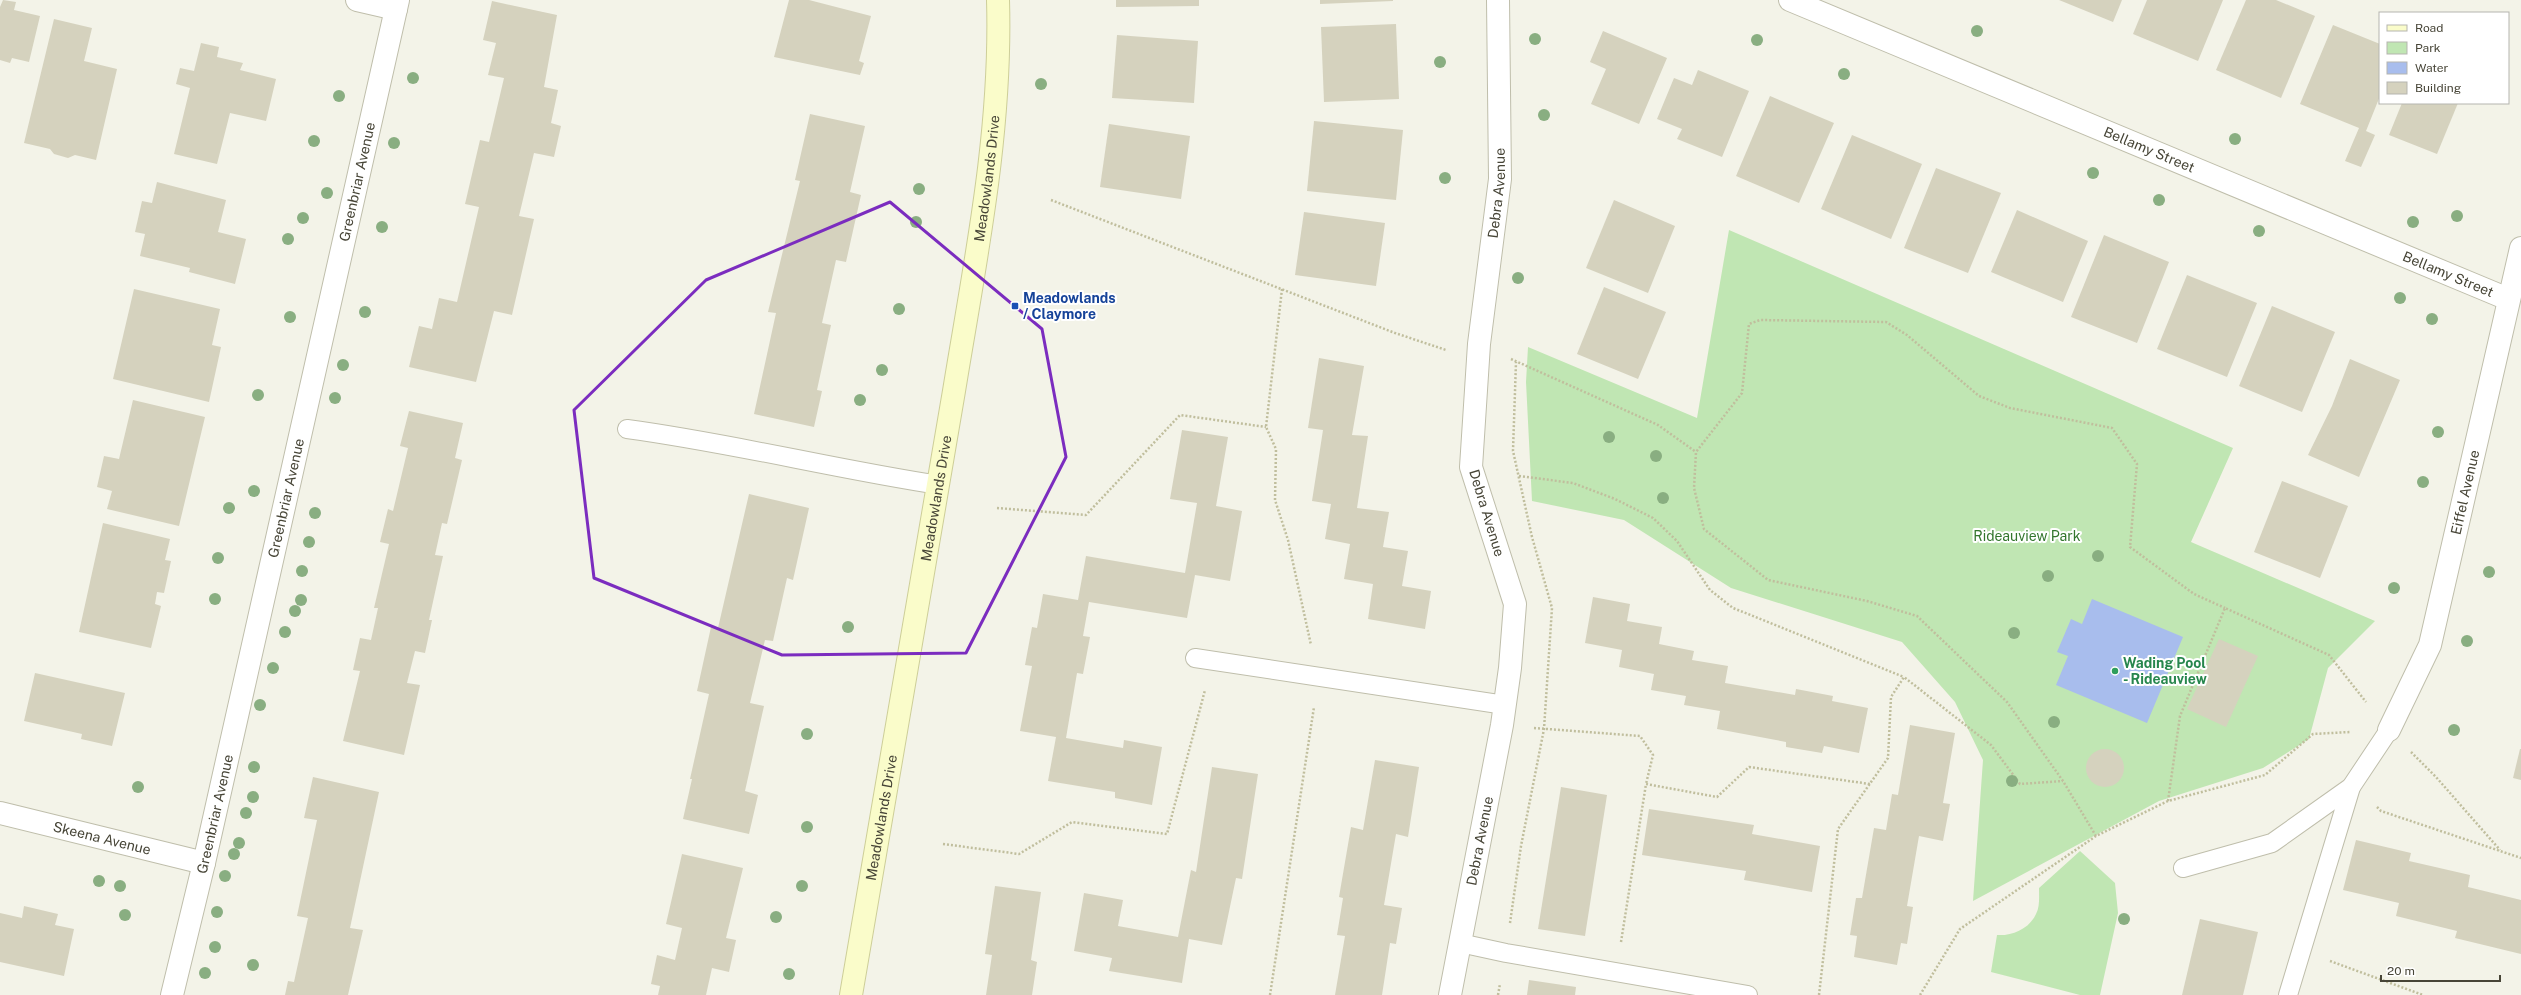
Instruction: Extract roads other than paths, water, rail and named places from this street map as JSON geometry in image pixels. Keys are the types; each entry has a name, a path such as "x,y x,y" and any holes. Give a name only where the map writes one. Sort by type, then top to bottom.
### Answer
{"main road":[{"name":"Meadowlands Drive","path":"851,995 939,484 989,176 1000,52 998,0"}],"street":[{"path":"356,0 397,5"},
{"name":"Debra Avenue","path":"1450,995 1503,715 1510,668 1515,604 1471,467 1478,352 1500,179 1498,0"},
{"name":"Bellamy Street","path":"1790,0 2508,299"},
{"name":"Greenbriar Avenue","path":"172,995 204,863 397,5"},
{"name":"Eiffel Avenue","path":"2389,730 2430,645 2508,299 2521,248"},
{"name":"Skeena Avenue","path":"0,813 204,863"}],"lane":[{"path":"627,429 684,437 870,474 939,484"},
{"path":"1204,659 1503,715"},
{"path":"2288,995 2351,787 2389,730"},
{"path":"2183,868 2272,844 2351,787"},
{"path":"1460,943 1506,953 1748,995"}],"water":[{"name":"Wading Pool - Rideauview","path":"2092,599 2183,637 2147,723 2056,685 2068,656 2057,652 2071,619 2082,624"}],"place":[{"name":"Meadowlands / Claymore","path":"1015,306"},
{"name":"Wading Pool - Rideauview","path":"2115,671"}],"park label":[{"name":"Rideauview Park","path":"2027,536"}]}
